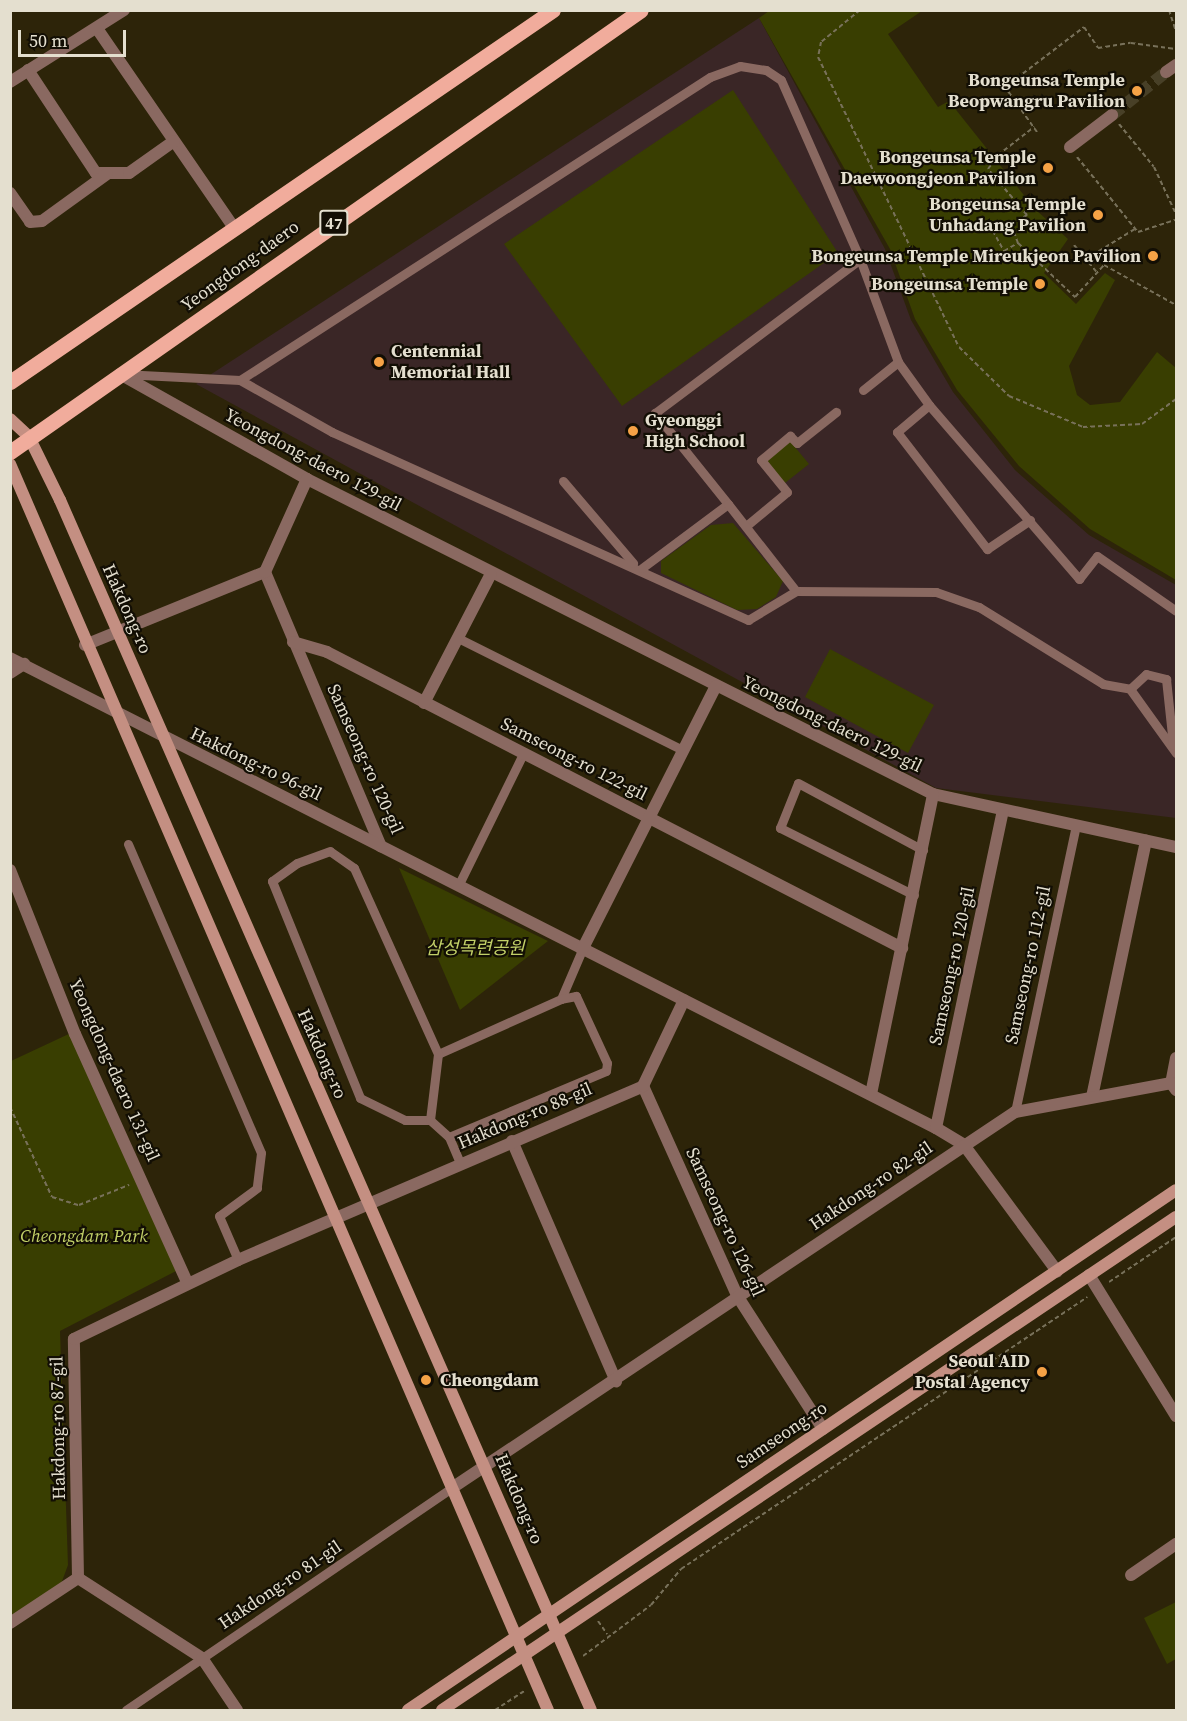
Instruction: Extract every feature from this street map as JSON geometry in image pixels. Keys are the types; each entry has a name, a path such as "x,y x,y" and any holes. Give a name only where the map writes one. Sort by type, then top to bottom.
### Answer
{"main road":[{"name":"Yeongdong-daero","path":"10,382 553,10"},
{"name":"Yeongdong-daero","path":"10,452 641,10"},
{"name":"Hakdong-ro","path":"10,419 29,437 118,632 591,1710"},
{"path":"10,464 85,645 548,1710"},
{"name":"Samseong-ro","path":"408,1710 1176,1190"},
{"path":"442,1710 1176,1217"}],"street":[{"path":"10,82 98,30 124,10"},
{"path":"98,30 235,230"},
{"path":"28,70 96,173 129,173 174,141"},
{"path":"1070,147 1112,114"},
{"path":"10,194 30,222 42,221 107,174"},
{"name":"Yeongdong-daero 129-gil","path":"120,374 307,479 491,574 933,794"},
{"path":"85,645 265,572 307,479"},
{"path":"265,572 293,642"},
{"path":"424,703 491,574"},
{"name":"Samseong-ro 122-gil","path":"293,642 327,652 902,948"},
{"name":"Samseong-ro 120-gil","path":"293,642 381,847 871,1094 964,1145 1057,1271"},
{"name":"Hakdong-ro 96-gil","path":"10,658 116,712 164,740 381,847"},
{"path":"10,673 24,664"},
{"name":"Yeongdong-daero 129-gil","path":"650,817 716,686"},
{"path":"871,1094 914,895 933,794 1176,847"},
{"name":"Samseong-ro 120-gil","path":"936,1128 1003,811"},
{"path":"582,950 650,817"},
{"path":"1092,1097 1146,841"},
{"name":"Yeongdong-daero 131-gil","path":"10,870 14,891 75,1034 143,1180 187,1282"},
{"path":"643,1086 684,1000"},
{"path":"1174,1086 1176,1058"},
{"name":"Hakdong-ro 88-gil","path":"334,1218 643,1086"},
{"name":"Samseong-ro 126-gil","path":"643,1086 738,1297 823,1429"},
{"name":"Hakdong-ro 82-gil","path":"452,1488 616,1381 1016,1112 1092,1097 1174,1086"},
{"path":"512,1141 616,1381"},
{"name":"Hakdong-ro 87-gil","path":"78,1578 74,1339 187,1282 334,1218"},
{"path":"1089,1275 1176,1416"},
{"path":"1131,1575 1176,1544"},
{"path":"10,1623 78,1578 202,1658 237,1710"}],"lane":[{"path":"240,380 710,76 740,66 766,70 781,80 860,259 898,362 929,405 1079,579 1097,556 1176,611"},
{"path":"796,591 655,413 860,259"},
{"path":"863,390 898,362"},
{"path":"120,374 240,380 332,432 639,567 748,620 796,591 936,592 979,607 1103,684 1130,689 1175,750"},
{"path":"929,405 897,432 987,549 1030,520"},
{"path":"746,526 788,492 761,460 790,436 797,443 836,412"},
{"path":"563,481 639,567"},
{"path":"639,567 728,504"},
{"path":"458,638 683,750"},
{"path":"1130,689 1146,674 1166,679 1175,750"},
{"path":"458,886 523,754"},
{"path":"914,895 780,828 798,783 923,850"},
{"name":"Samseong-ro 112-gil","path":"1016,1112 1076,826"},
{"path":"128,844 261,1154 257,1188 219,1216 238,1260"},
{"path":"430,1120 438,1054 354,868 330,851 297,863 272,881 360,1098 405,1120 430,1120 449,1137 460,1163"},
{"path":"561,999 582,950"},
{"path":"438,1054 561,999 576,996 607,1063 606,1071 449,1137"},
{"name":"Hakdong-ro 81-gil","path":"126,1710 452,1488"}],"path":[{"path":"860,10 821,42 818,57 959,347 1009,396 1083,428 1142,424 1176,399"},
{"path":"1169,10 1176,32"},
{"path":"1038,132 1005,87 1084,27 1098,48 1131,43 1176,49"},
{"path":"1112,114 1154,167 1176,214"},
{"path":"1034,127 998,154 988,169 1027,215 1011,225 1018,243 1075,297 1104,265 1125,272 1176,306"},
{"path":"1070,147 1135,229"},
{"path":"1086,259 1135,229 1176,220"},
{"path":"989,224 1004,251 1018,243"},
{"path":"1074,245 1097,272"},
{"path":"10,1107 52,1197 79,1205 143,1180"},
{"path":"577,1661 607,1635 651,1605 681,1569 1176,1237"},
{"path":"597,1619 607,1635"},
{"path":"495,1710 529,1689"}],"shaded area":[{"name":"Gyeonggi High School","path":"759,18 885,249 911,320 953,392 1015,470 1089,535 1176,585 1176,818 936,788 196,384"}],"green space":[{"path":"769,11 922,11 888,34 938,107 949,101 1035,209 1068,239 1044,273 1076,304 1105,273 1115,280 1069,366 1077,395 1090,405 1120,402 1157,352 1176,368 1176,580 1090,529 1019,466 957,390 915,319 890,249 759,18"},
{"path":"733,90 838,253 622,406 504,244"},
{"path":"790,441 809,464 785,483 767,461"},
{"path":"733,523 783,581 776,597 757,609 737,610 661,573 661,561 711,525"},
{"path":"830,649 934,705 908,753 805,697"},
{"name":"삼성목련공원","path":"399,868 548,941 460,1010"},
{"name":"Cheongdam Park","path":"73,1032 178,1270 60,1331 68,1565 61,1584 11,1618 11,1061"},
{"path":"1176,1602 1176,1659 1167,1664 1144,1618"}],"tunnel":[{"path":"1112,115 1166,72"}],"place":[{"name":"Bongeunsa Temple Beopwangru Pavilion","path":"1137,91"},
{"name":"Bongeunsa Temple Daewoongjeon Pavilion","path":"1048,168"},
{"name":"Bongeunsa Temple Unhadang Pavilion","path":"1098,215"},
{"name":"Bongeunsa Temple Mireukjeon Pavilion","path":"1153,256"},
{"name":"Bongeunsa Temple","path":"1040,284"},
{"name":"Centennial Memorial Hall","path":"379,362"},
{"name":"Gyeonggi High School","path":"633,431"},
{"name":"Seoul AID Postal Agency","path":"1042,1372"},
{"name":"Cheongdam","path":"426,1380"}]}
